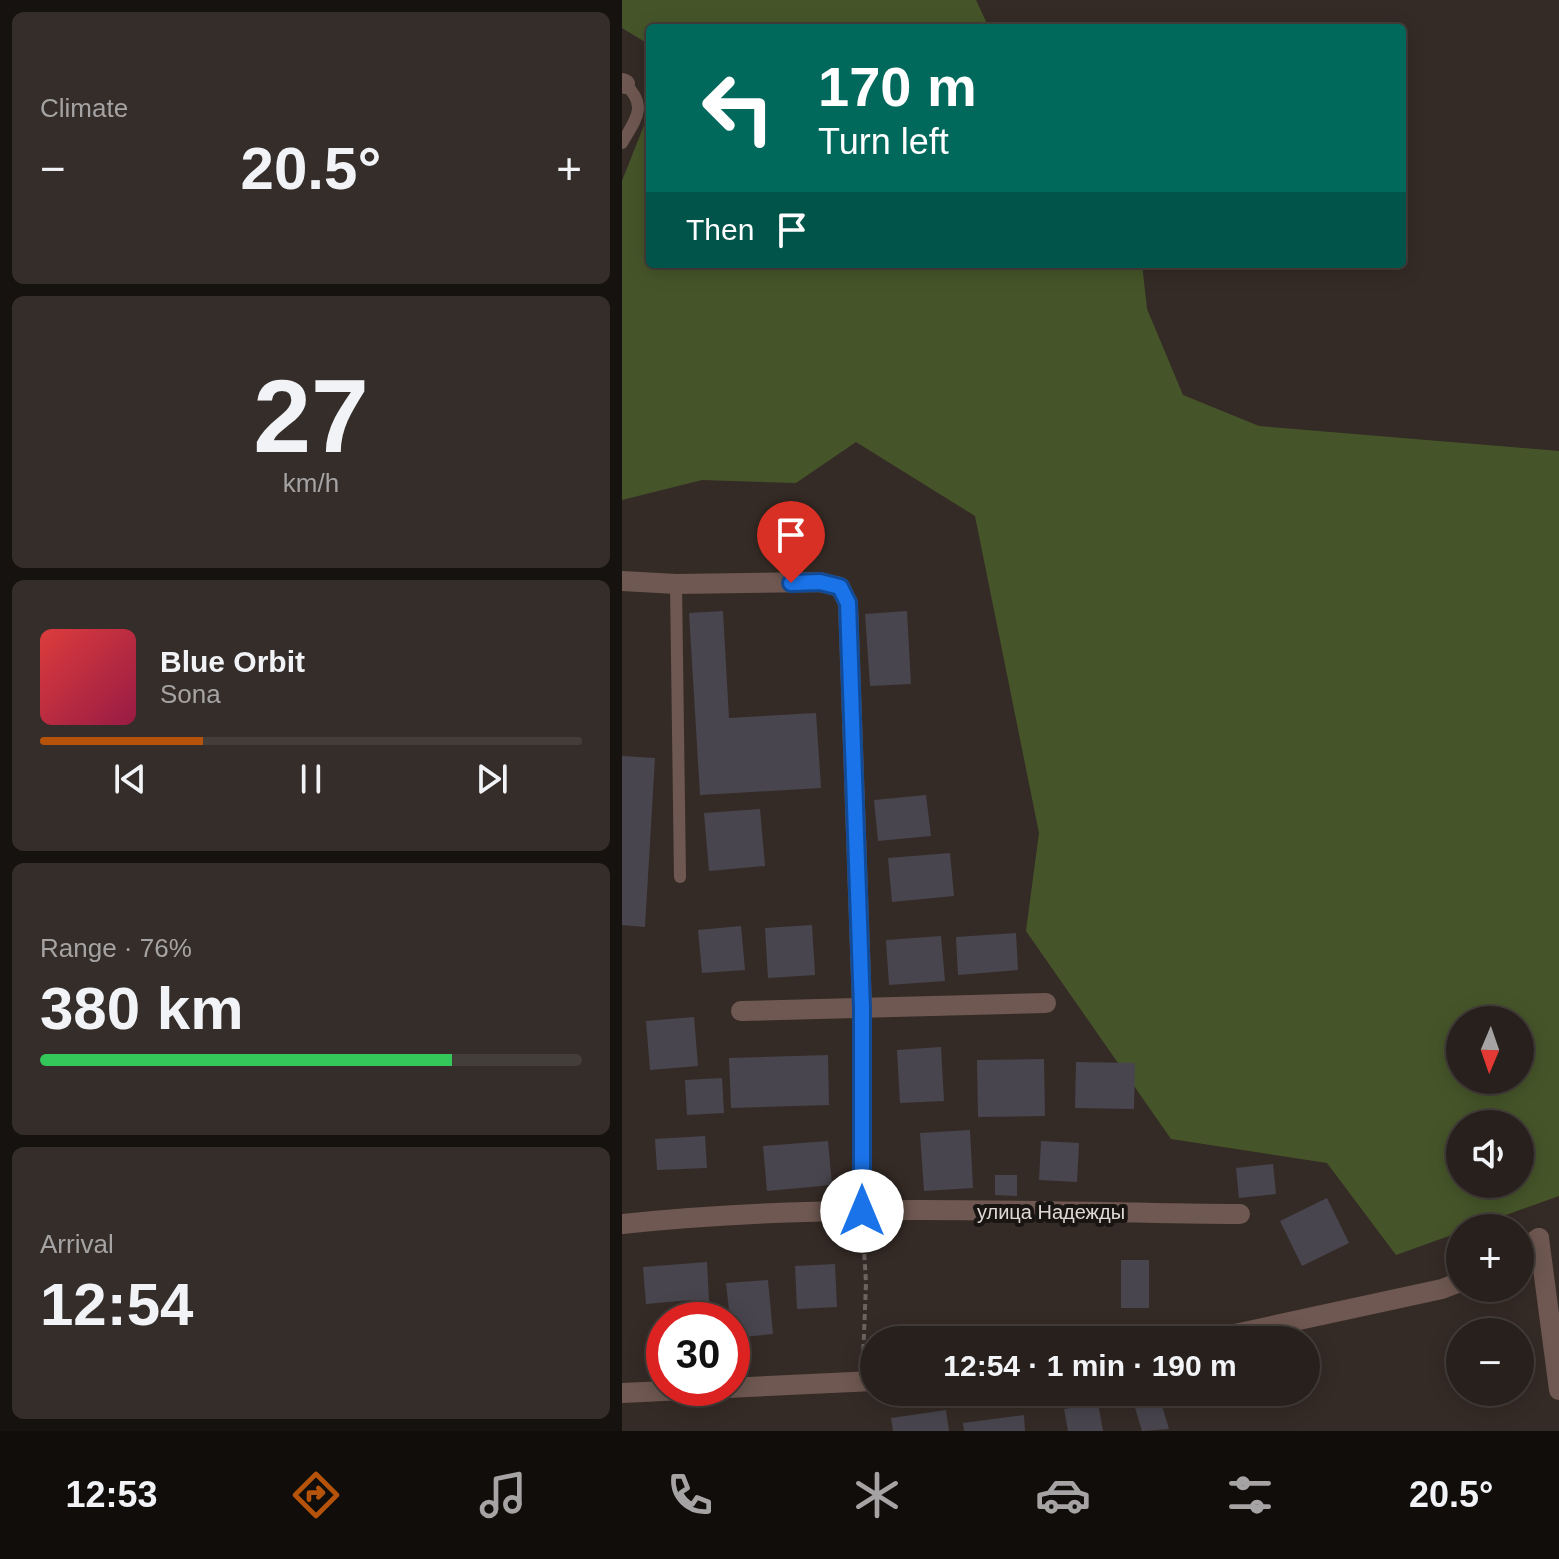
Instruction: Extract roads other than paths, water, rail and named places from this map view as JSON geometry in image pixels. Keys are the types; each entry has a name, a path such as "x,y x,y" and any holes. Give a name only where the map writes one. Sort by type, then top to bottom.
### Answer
{"street":[{"path":"622,581 676,584 820,582 840,587 848,603 862,1008 862,1211"},
{"path":"741,1011 1046,1003"},
{"name":"улица Надежды","path":"622,1224 668,1219 862,1211 1240,1214"},
{"path":"1534,1241 1539,1238"},
{"path":"1539,1238 1559,1262"},
{"path":"1539,1238 1559,1390"},
{"path":"1272,1326 1446,1287"},
{"path":"622,1393 860,1382"}],"lane":[{"path":"622,143 636,119 639,106 635,93 624,84"},
{"path":"676,584 680,877"}]}
